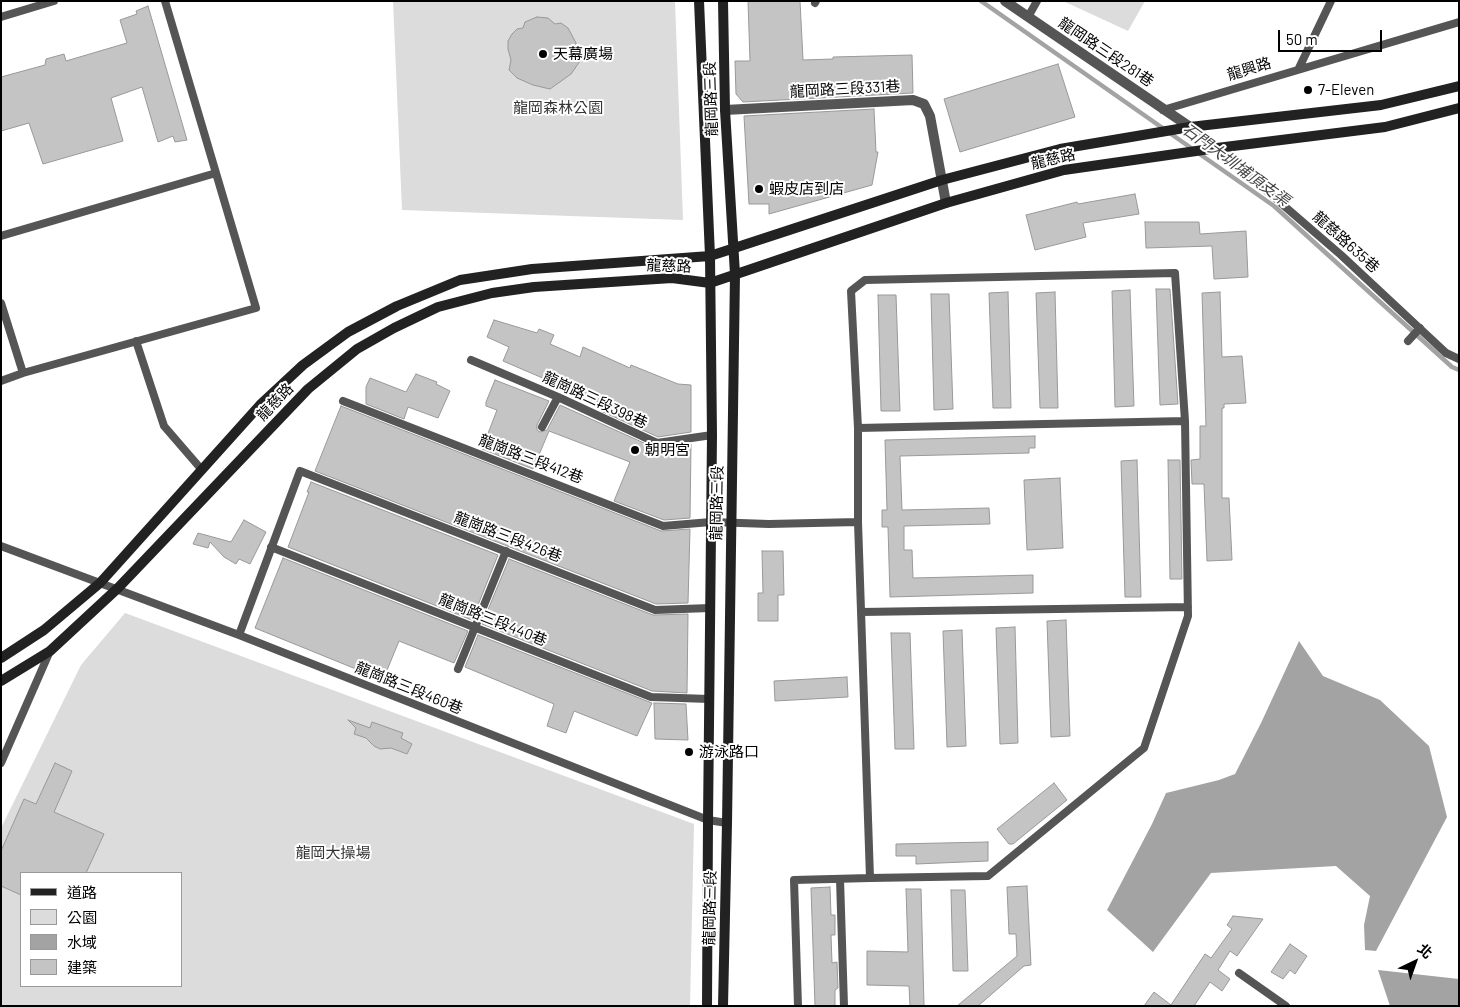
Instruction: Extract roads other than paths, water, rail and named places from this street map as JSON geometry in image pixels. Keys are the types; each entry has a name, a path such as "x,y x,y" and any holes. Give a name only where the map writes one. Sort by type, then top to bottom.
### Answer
{"street":[{"name":"龍岡路三段","path":"699,1 710,256 712,435 708,1006"},
{"name":"龍岡路三段","path":"722,1 725,110 735,274 723,1006"},
{"name":"龍岡路三段281巷","path":"1005,1 1190,127"},
{"name":"龍慈路","path":"1,658 44,630 100,583 260,405 303,365 348,332 397,306 460,280 541,268 710,256 942,180 1060,149 1190,127 1381,106 1459,86"},
{"name":"龍岡路三段331巷","path":"725,110 913,100 924,104 930,116 946,203"},
{"name":"龍慈路","path":"1,681 50,651 118,588 308,389 357,349 394,328 438,307 492,293 534,287 672,278 710,283 946,203 1064,170 1385,127 1459,108"}],"lane":[{"path":"1,17 54,1"},
{"path":"1,381 22,373 256,308 165,1"},
{"path":"1028,17 1037,1"},
{"path":"1300,68 1331,1"},
{"name":"龍興路","path":"1163,110 1459,22"},
{"name":"龍慈路635巷","path":"1190,127 1341,255 1446,353 1459,359"},
{"path":"1,236 216,173"},
{"path":"798,1006 794,880 988,876 1144,748 1188,616 1185,421 1175,274 865,280 851,291 858,428 858,522 870,878"},
{"path":"1,303 22,373"},
{"path":"1408,341 1420,328"},
{"path":"136,341 164,426 202,470"},
{"name":"龍崗路三段398巷","path":"471,360 558,397 657,444 712,435"},
{"path":"542,427 558,397"},
{"name":"龍崗路三段412巷","path":"343,401 663,526 711,522 858,522"},
{"path":"858,428 1185,421"},
{"name":"龍崗路三段426巷","path":"271,547 300,471 655,610 710,608"},
{"name":"龍崗路三段460巷","path":"1,546 118,588 708,820 727,823"},
{"path":"239,635 271,547"},
{"name":"龍崗路三段440巷","path":"271,547 651,697 709,699"},
{"path":"458,669 506,551"},
{"path":"861,612 1188,607"},
{"path":"1,763 50,651"},
{"path":"840,879 844,1006"},
{"path":"1239,973 1286,1006"}],"water":[{"path":"1299,641 1323,676 1380,700 1429,746 1447,817 1376,951 1365,950 1364,925 1370,896 1336,866 1211,873 1153,952 1107,910 1166,793 1219,780 1235,774"},
{"path":"1378,970 1459,979 1459,1006 1390,1006"}],"waterway":[{"name":"石門大圳埔頂支渠","path":"981,1 1274,206 1452,367 1459,370"}],"place":[{"name":"天幕廣場","path":"543,54"},
{"name":"7-Eleven","path":"1308,90"},
{"name":"蝦皮店到店","path":"759,189"},
{"name":"朝明宮","path":"635,450"},
{"name":"游泳路口","path":"689,752"}],"park label":[{"name":"龍岡森林公園","path":"558,108"},
{"name":"龍岡大操場","path":"333,853"}]}
